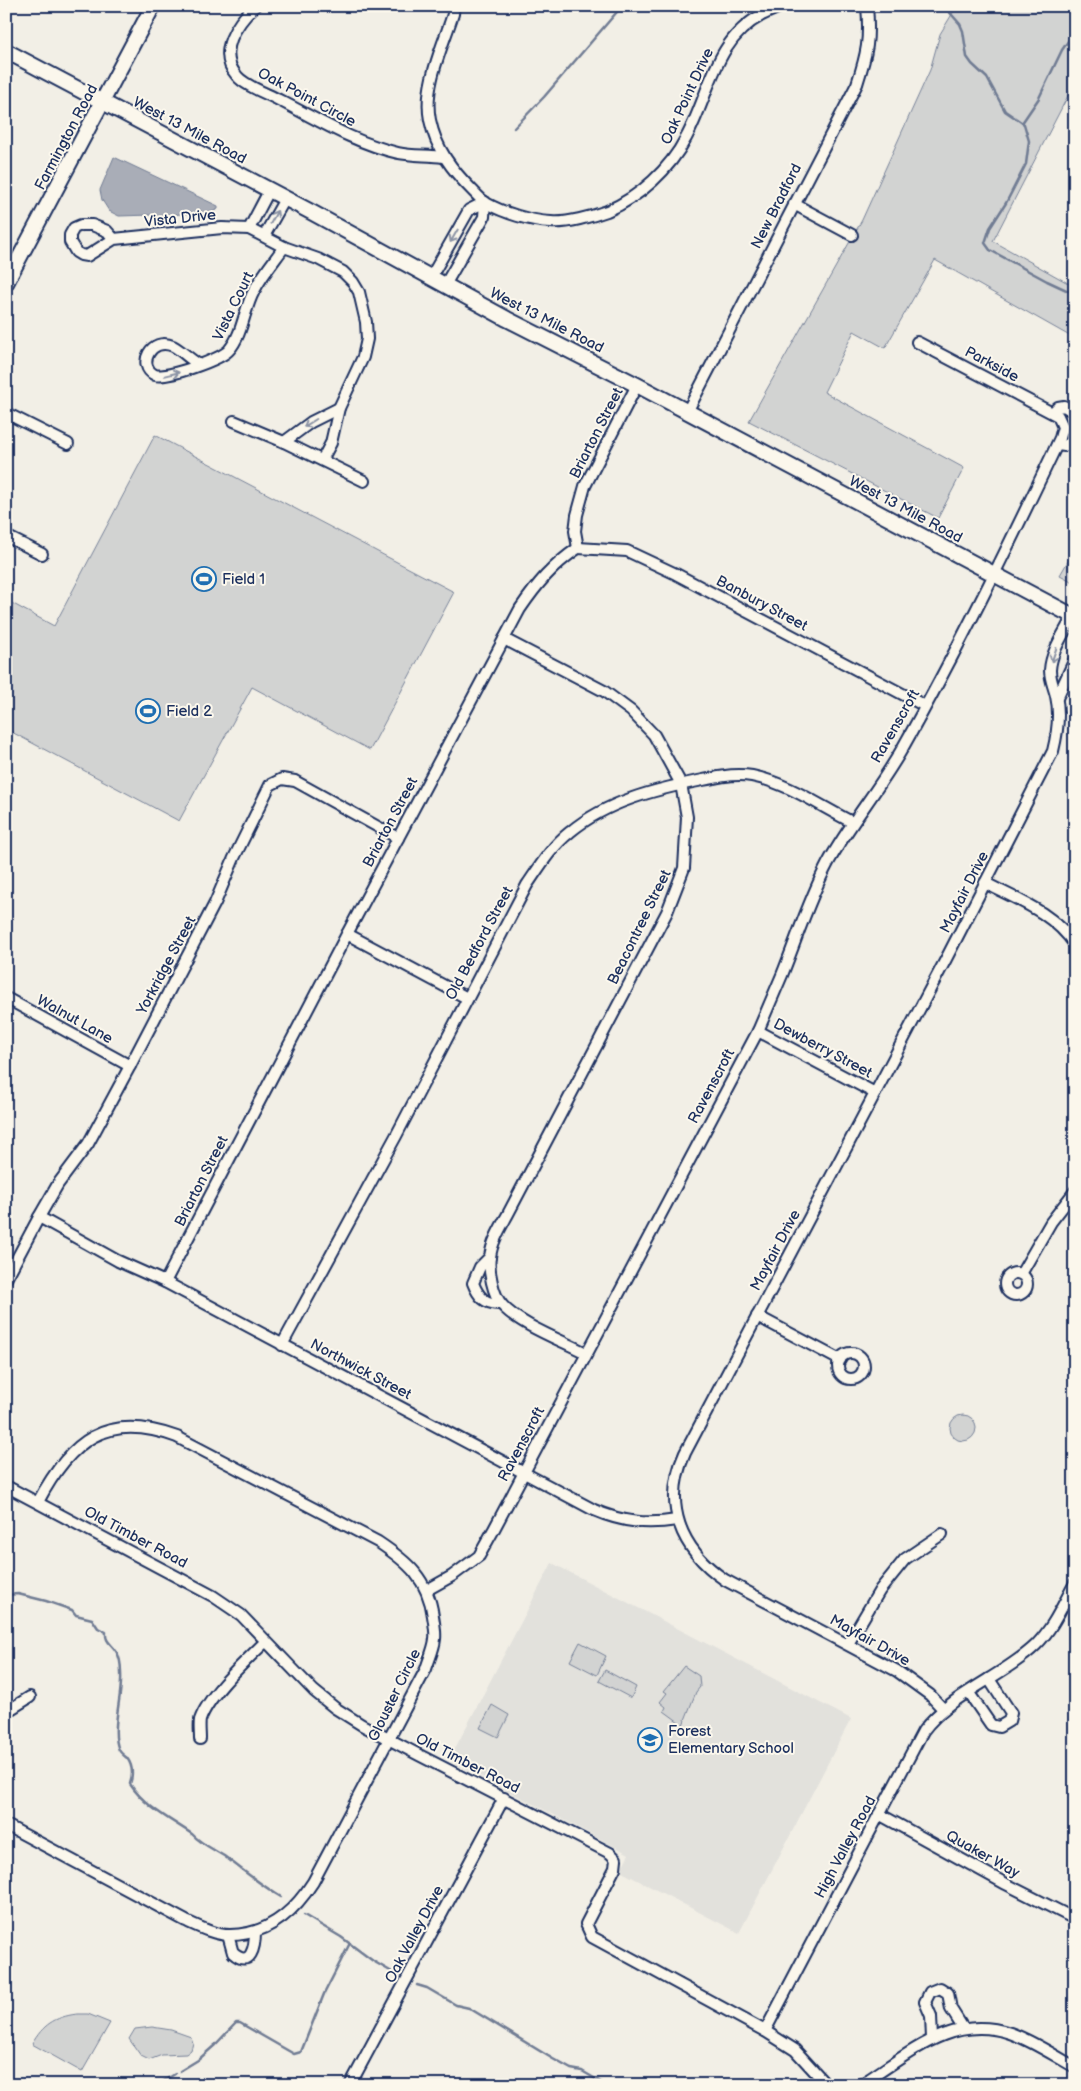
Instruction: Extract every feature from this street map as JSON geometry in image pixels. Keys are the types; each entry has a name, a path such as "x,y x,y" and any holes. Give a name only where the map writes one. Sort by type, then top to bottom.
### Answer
{"street":[{"name":"Farmington Road","path":"6,283 153,6"},
{"name":"Oak Point Circle","path":"255,6 241,20 229,42 228,58 237,76 253,87 356,140 399,153 443,157"},
{"name":"Oak Point Drive","path":"454,6 453,14 430,80 430,119 443,157 485,202 522,216 553,223 581,218 607,210 632,197 652,181 672,160 682,145 730,40 749,22 783,6"},
{"name":"New Bradford","path":"687,412 857,84 867,53 869,31 867,6"},
{"name":"West 13 Mile Road","path":"6,51 506,318 637,385 1074,616"},
{"path":"249,229 269,191"},
{"path":"264,236 284,199"},
{"path":"431,277 469,210 485,202"},
{"path":"446,285 484,217 485,202"},
{"path":"794,204 852,235"},
{"name":"Vista Drive","path":"114,239 222,228 249,229 284,247 318,259 343,272 359,292 366,322 367,339 363,357 339,408 331,443 322,460"},
{"name":"Vista Court","path":"198,364 173,346 165,344 153,347 146,361 148,368 153,374 165,376 185,371 228,352 236,341 254,290 284,247"},
{"name":"Parkside","path":"917,342 1052,412 1058,407 1064,406 1075,413"},
{"name":"Briarton Street","path":"165,1282 520,609 539,582 562,559 578,548 575,531 577,515 585,486 637,385"},
{"path":"284,442 310,422 339,408"},
{"path":"994,575 1057,445 1063,427 1060,419 1052,412"},
{"path":"6,413 68,444"},
{"path":"234,421 284,442 364,481"},
{"path":"1057,445 1065,446 1075,440"},
{"path":"6,536 42,554"},
{"name":"Banbury Street","path":"578,548 627,551 676,574 925,706"},
{"name":"Ravenscroft","path":"427,1590 452,1576 479,1556 758,1031 820,881 852,822 901,751 994,575"},
{"name":"Mayfair Drive","path":"943,1709 930,1695 897,1670 712,1571 690,1548 677,1520 675,1486 682,1460 1053,751 1056,738 1057,698 1051,683 1050,669 1056,651 1074,616"},
{"name":"Beacontree Street","path":"504,639 604,691 632,711 654,736 681,784 687,817 684,868 667,912 508,1214 495,1240 490,1257 492,1281 501,1304 516,1317 586,1353"},
{"name":"Mayfair Drive","path":"1057,698 1075,659"},
{"name":"Old Bedford Street","path":"282,1345 396,1136 527,885 554,848 570,832 600,813 632,798 681,784 735,774 756,777 784,786 852,822"},
{"name":"Yorkridge Street","path":"6,1279 55,1190 88,1144 130,1066 215,902 234,858 270,786 282,779 295,780 398,838"},
{"path":"985,884 1041,911 1059,926 1075,945"},
{"path":"347,934 467,998"},
{"name":"Walnut Lane","path":"6,998 130,1066"},
{"name":"Dewberry Street","path":"758,1031 875,1093"},
{"path":"1021,1274 1051,1222 1075,1191"},
{"name":"Northwick Street","path":"39,1217 118,1261 165,1282 594,1510 632,1523 655,1524 677,1520"},
{"name":"Beacontree Street","path":"490,1257 480,1266 473,1283 478,1295 487,1302 501,1304"},
{"path":"757,1316 840,1360"},
{"name":"Glouster Circle","path":"6,1825 206,1930 228,1935 255,1932 272,1925 305,1895 390,1740 426,1669 436,1638 432,1606 427,1590 416,1573 402,1558 378,1542 177,1437 151,1429 119,1429 87,1441 71,1452 61,1464 38,1502"},
{"name":"Old Timber Road","path":"6,1486 213,1596 241,1615 314,1691 362,1725 610,1853 616,1858 615,1868 586,1924 592,1937 766,2031 795,2050 827,2085"},
{"path":"848,1644 880,1590 904,1559 942,1534"},
{"name":"High Valley Road","path":"766,2031 923,1731 943,1709 969,1693 1036,1644 1054,1621 1075,1583"},
{"path":"200,1739 200,1720 214,1696 232,1674 266,1642"},
{"path":"969,1693 991,1725 999,1727 1009,1721 1011,1713 989,1679"},
{"path":"6,1712 30,1697"},
{"name":"Oak Valley Drive","path":"350,2085 504,1798"},
{"name":"Quaker Way","path":"879,1814 1006,1884 1075,1919"},
{"path":"228,1935 232,1953 241,1958 254,1951 255,1932"},
{"path":"932,2039 931,2016 925,2002 930,1992 940,1988 948,1993 951,2008 963,2028"},
{"path":"860,2085 932,2039 963,2028 992,2028 1011,2033 1075,2067"}],"shaded area":[{"path":"957,6 1075,6 1075,82 993,241 1075,287 1075,339 935,260 885,348 854,331 824,392 964,468 938,518 749,421 862,220 930,70 940,34"},
{"path":"114,157 218,206 218,209 212,212 167,215 162,219 156,219 151,215 119,216 109,211 102,200 100,190"},
{"path":"155,435 454,592 370,750 252,687 179,821 6,729 6,600 54,626"},
{"path":"1075,549 1075,583 1060,575"},
{"path":"963,1415 972,1419 976,1428 972,1437 963,1441 954,1437 950,1428 954,1419"},
{"name":"Forest Elementary School","path":"552,1563 851,1719 739,1933 620,1871 629,1854 449,1760"},
{"path":"580,1642 606,1656 597,1675 570,1661"},
{"path":"684,1666 699,1676 700,1687 696,1692 683,1725 664,1711 666,1707 660,1702 667,1693 664,1691"},
{"path":"605,1670 636,1687 631,1698 599,1681"},
{"path":"492,1705 509,1715 498,1737 480,1728"},
{"path":"88,2014 110,2023 82,2072 32,2044 40,2032 50,2023 62,2017"},
{"path":"152,2027 171,2030 191,2037 193,2043 191,2050 186,2054 162,2055 149,2060 141,2056 129,2039 135,2029"}],"waterway":[{"path":"514,128 544,97 622,6"},
{"path":"944,6 960,24 967,57 987,78 1005,111 1024,124 1029,141 1026,164 1006,203 990,228 985,243 990,250 1075,294"},
{"path":"1022,123 1039,98 1062,50 1075,31"},
{"path":"6,1595 18,1594 72,1610 76,1615 92,1619 98,1628 106,1632 107,1640 117,1653 120,1665 121,1682 116,1732 119,1750 127,1758 131,1767 130,1784 158,1812 281,1897"},
{"path":"304,1915 341,1937 373,1961 392,1972"},
{"path":"180,2071 198,2060 236,2023 240,2023 294,2054 301,2052 324,1994 350,1943"},
{"path":"417,1985 427,1988 456,2005 469,2008 553,2059 571,2069 582,2071 606,2085"},
{"path":"157,2085 175,2074"}],"place":[{"name":"Field 1","path":"204,579"},
{"name":"Field 2","path":"148,711"},
{"name":"Forest Elementary School","path":"650,1740"}]}
